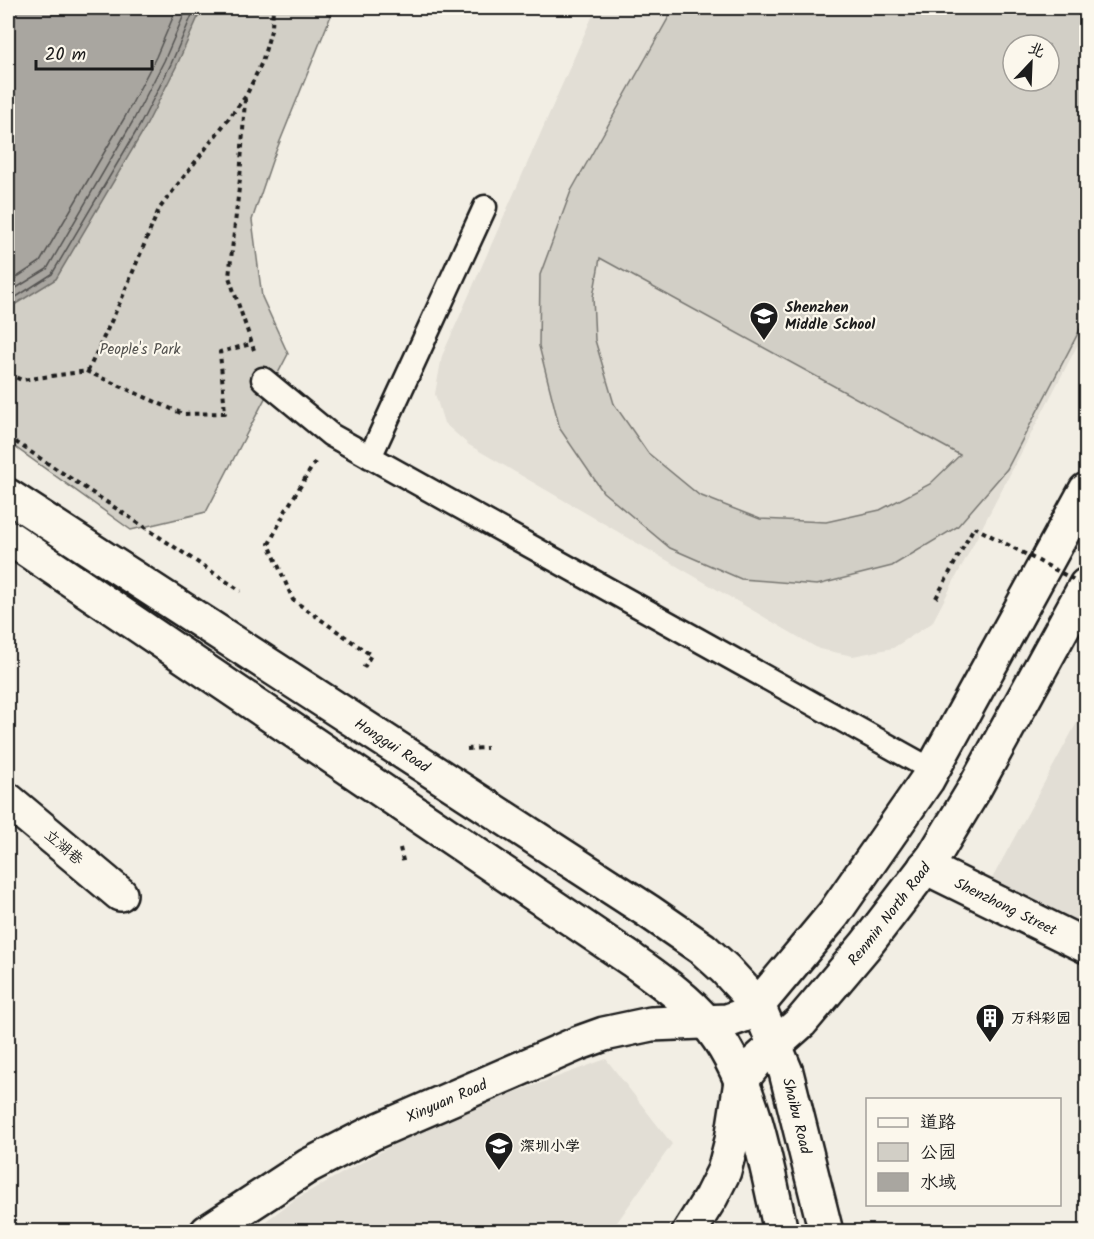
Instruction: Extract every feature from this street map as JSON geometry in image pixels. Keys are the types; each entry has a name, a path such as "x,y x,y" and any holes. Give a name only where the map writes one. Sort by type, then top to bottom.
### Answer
{"main road":[{"path":"707,1023 744,1016 758,1005 832,915 899,822 932,770 1086,490"},
{"name":"Honggui Road","path":"10,497 648,911 703,950 725,969 758,1005"},
{"path":"8,537 632,960 687,1002 707,1023 732,1062 741,1081 761,1143 781,1232"},
{"name":"Renmin North Road","path":"741,1081 756,1062 777,1046 801,1022 865,946 925,867 967,802 1086,586"},
{"name":"立湖巷","path":"8,800 120,894"},
{"name":"Shenzhong Street","path":"925,867 1086,946"},
{"name":"Shaibu Road","path":"758,1005 777,1046 794,1100 826,1232"},
{"name":"Xinyuan Road","path":"207,1232 308,1166 372,1133 579,1043 604,1034 651,1024 707,1023"},
{"path":"689,1232 724,1171 732,1140 741,1081"}],"lane":[{"path":"370,457 485,207"},
{"path":"263,379 331,435 932,770"}],"path":[{"path":"8,374 22,380 88,371 159,209 246,96 262,62 272,27 273,8"},
{"path":"246,96 240,179 229,276 263,379"},
{"path":"85,371 183,414 225,413 220,352 251,344"},
{"path":"331,435 286,510 269,544 293,600 371,655 363,669"},
{"path":"8,437 241,591"},
{"path":"936,598 974,528 1086,586"}],"shaded area":[{"name":"Shenzhen Middle School","path":"596,8 1086,8 1086,329 932,623 893,648 853,656 819,649 469,445 444,423 435,394 442,356"},
{"path":"1086,706 1086,932 988,886"},
{"name":"深圳小学","path":"606,1059 672,1144 611,1231 251,1232 297,1198 437,1121"}],"green space":[{"name":"People's Park","path":"8,8 334,8 272,161 252,220 262,297 288,354 206,512 131,530 8,442"},
{"name":"Shenzhen Middle School","path":"674,8 1086,8 1086,318 1007,469 957,527 892,566 817,585 741,579 670,548 603,492 560,429 539,346 540,275 571,191","holes":["600,258 960,455 930,484 880,510 826,522 760,519 699,495 648,453 614,404 595,340 593,297"]}],"water":[{"path":"8,8 202,8 176,67 145,128 56,279 14,305 8,306"}],"place":[{"name":"Shenzhen Middle School","path":"764,342"},
{"name":"万科彩园","path":"990,1044"},
{"name":"深圳小学","path":"499,1172"}]}
